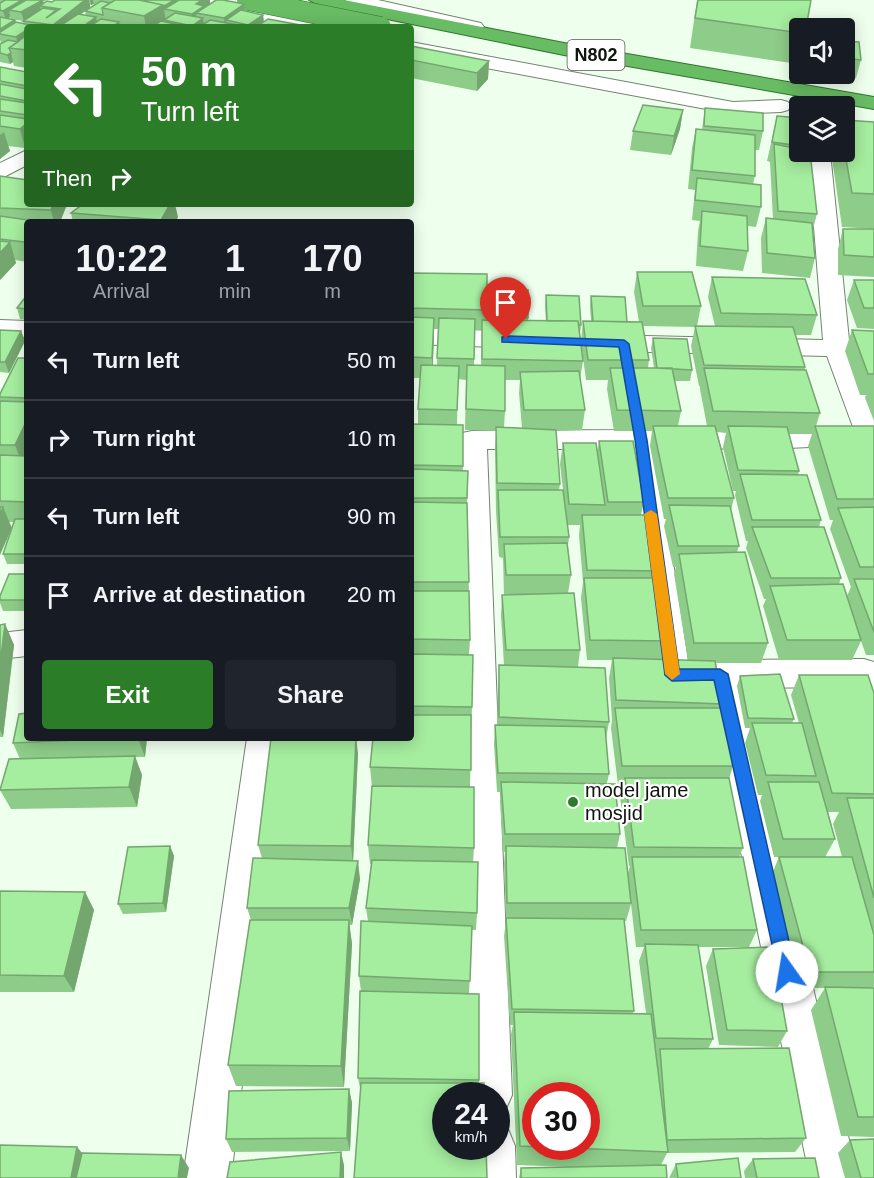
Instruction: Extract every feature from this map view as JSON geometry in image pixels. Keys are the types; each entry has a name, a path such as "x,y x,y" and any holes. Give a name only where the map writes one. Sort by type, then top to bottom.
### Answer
{"highway":[{"path":"247,0 366,24"},
{"name":"N802","path":"318,0 564,49 786,101"},
{"name":"N802","path":"414,34 738,97 786,101 874,103"},
{"path":"855,118 874,121"}],"street":[{"path":"197,0 268,23 303,0"},
{"path":"354,0 491,30 764,78 786,101"},
{"path":"414,49 733,108 786,101"},
{"path":"0,172 24,158"},
{"path":"489,1082 471,440 788,439 872,435 837,348 820,162"},
{"path":"0,328 24,328"},
{"path":"414,336 565,342 626,354 874,348"},
{"path":"633,397 641,440 672,675 864,673"},
{"path":"788,439 799,472"},
{"path":"0,646 24,643"},
{"path":"720,674 834,1178"},
{"path":"207,1178 264,742 268,741"},
{"path":"491,1160 492,1178"}],"building":[{"path":"5,0 22,0 3,11 0,10 0,3"},
{"path":"26,0 43,0 21,12 9,10"},
{"path":"55,0 85,0 54,24 23,21 43,8 56,10 46,18 60,9 40,6 47,1"},
{"path":"115,0 139,0 163,5 144,16 102,8"},
{"path":"174,0 163,7 163,5 144,1"},
{"path":"179,0 202,0 196,4 204,6 192,14 164,9"},
{"path":"216,0 244,4 224,18 196,13"},
{"path":"698,0 811,0 808,18 789,18 789,31 695,18"},
{"path":"101,1 110,3 102,8 103,15 85,11"},
{"path":"241,10 263,15 250,24 226,20"},
{"path":"175,13 203,18 195,24 164,20"},
{"path":"78,14 96,17 86,24 63,24"},
{"path":"0,17 15,20 0,29"},
{"path":"101,19 119,22 116,24 94,24"},
{"path":"268,19 295,24 260,24"},
{"path":"210,20 232,24 204,24"},
{"path":"161,21 175,24 156,24"},
{"path":"16,22 25,24 24,32 16,37 0,34"},
{"path":"24,37 24,50 9,48"},
{"path":"8,40 18,42 9,48 11,53 7,55 0,53 0,44"},
{"path":"855,42 859,42 861,60 855,59"},
{"path":"414,47 489,61 477,73 414,61"},
{"path":"0,67 24,71 24,85 0,81"},
{"path":"0,84 24,88 24,100 0,96"},
{"path":"0,99 24,103 24,115 0,111"},
{"path":"643,105 683,110 674,136 633,131"},
{"path":"705,108 763,113 763,131 704,126"},
{"path":"0,115 24,119 24,126 20,129 0,126"},
{"path":"777,116 789,117 789,144 772,142"},
{"path":"855,121 874,122 874,194 852,193 846,162 855,162"},
{"path":"696,129 755,135 755,176 692,170"},
{"path":"774,144 789,147 789,162 811,162 817,214 778,211"},
{"path":"0,176 24,180 24,207 52,207 51,210 0,208"},
{"path":"697,178 761,185 761,207 695,200"},
{"path":"79,207 168,207 162,219 71,213"},
{"path":"702,211 747,216 748,251 700,246"},
{"path":"0,216 24,219 24,242 0,239"},
{"path":"766,218 812,223 815,258 767,253"},
{"path":"843,229 874,229 874,257 844,255"},
{"path":"0,241 10,242 0,253"},
{"path":"637,272 692,272 701,306 643,306"},
{"path":"414,273 487,274 487,310 414,308"},
{"path":"712,277 805,279 817,315 721,313"},
{"path":"854,280 874,280 874,308 864,308"},
{"path":"495,289 528,290 528,318 494,317"},
{"path":"546,295 579,296 581,325 578,321 547,321"},
{"path":"591,296 625,297 627,322 593,321"},
{"path":"24,299 24,309 17,308"},
{"path":"414,317 434,318 432,358 414,357"},
{"path":"439,318 475,319 474,359 437,358"},
{"path":"482,320 578,321 583,361 482,359"},
{"path":"583,321 642,322 649,360 588,360"},
{"path":"695,326 793,327 805,367 704,365"},
{"path":"0,330 21,331 5,362 0,362"},
{"path":"852,330 874,331 874,374 868,374"},
{"path":"653,338 687,339 692,370 657,368"},
{"path":"18,358 24,358 24,398 0,397"},
{"path":"421,365 459,366 457,410 418,409"},
{"path":"467,365 505,366 505,411 466,409"},
{"path":"610,368 672,368 681,411 617,410"},
{"path":"704,368 806,370 820,413 713,411"},
{"path":"579,371 585,410 524,410 520,372"},
{"path":"0,401 24,402 24,426 15,445 0,445"},
{"path":"414,424 463,425 463,466 414,465"},
{"path":"653,426 715,426 734,498 668,498"},
{"path":"728,426 787,427 799,471 738,470"},
{"path":"815,426 874,426 874,499 837,499"},
{"path":"496,427 556,430 560,484 497,483"},
{"path":"599,441 633,441 644,502 608,502"},
{"path":"563,443 596,443 605,505 569,504"},
{"path":"0,455 24,456 24,502 0,501"},
{"path":"414,469 468,471 467,498 414,498"},
{"path":"740,474 807,475 821,520 752,520"},
{"path":"498,490 563,490 569,537 500,537"},
{"path":"414,502 467,503 469,582 414,582"},
{"path":"669,505 730,506 739,546 678,546"},
{"path":"874,507 874,567 860,567 838,508"},
{"path":"582,515 652,515 662,571 587,570"},
{"path":"15,519 24,519 24,554 3,554"},
{"path":"752,527 824,527 841,578 771,578"},
{"path":"567,543 571,575 506,575 504,544"},
{"path":"745,552 768,643 694,643 679,554"},
{"path":"9,574 24,574 24,600 0,600"},
{"path":"584,578 658,578 668,641 590,640"},
{"path":"854,579 874,579 874,632"},
{"path":"843,584 861,640 787,640 770,586"},
{"path":"414,591 469,591 470,640 414,639"},
{"path":"574,593 580,650 506,650 502,595"},
{"path":"5,624 0,665 0,625"},
{"path":"414,654 473,655 472,707 414,706"},
{"path":"613,658 715,661 723,704 616,700"},
{"path":"499,665 605,668 609,722 499,717"},
{"path":"780,674 794,719 748,718 740,676"},
{"path":"799,675 868,675 874,693 874,794 832,793"},
{"path":"615,708 722,708 733,766 622,766"},
{"path":"24,713 24,741 56,741 13,743 19,714"},
{"path":"414,715 471,715 471,770 370,767 373,741 414,741"},
{"path":"752,723 802,723 816,776 766,775"},
{"path":"495,725 605,727 609,774 498,773"},
{"path":"271,741 356,741 351,846 258,845"},
{"path":"135,756 129,787 0,790 9,759"},
{"path":"625,778 729,778 743,848 634,847"},
{"path":"501,782 615,784 620,834 505,834"},
{"path":"768,782 819,782 835,839 783,839"},
{"path":"372,786 474,787 474,848 368,845"},
{"path":"847,798 874,798 874,898"},
{"path":"170,846 163,903 118,904 128,847"},
{"path":"506,846 625,848 631,903 507,903"},
{"path":"632,857 743,857 757,930 641,930"},
{"path":"779,857 852,857 874,935 874,972 810,972"},
{"path":"253,858 358,861 349,908 247,908"},
{"path":"372,860 478,862 477,913 366,908"},
{"path":"0,891 85,892 64,976 0,975"},
{"path":"506,918 624,919 634,1011 512,1009"},
{"path":"250,920 349,920 341,1066 228,1065"},
{"path":"361,921 472,926 470,981 359,976"},
{"path":"645,944 698,945 713,1039 656,1038"},
{"path":"772,947 787,1031 727,1030 713,949"},
{"path":"825,987 874,988 874,1117 858,1117"},
{"path":"360,991 479,994 479,1080 358,1078"},
{"path":"514,1012 651,1014 668,1152 600,1149 600,1082 522,1082 522,1146 520,1146"},
{"path":"789,1048 806,1138 667,1140 660,1049"},
{"path":"361,1083 432,1083 432,1160 486,1160 487,1178 354,1178"},
{"path":"349,1089 347,1138 226,1139 229,1091"},
{"path":"874,1139 874,1178 861,1178 850,1140"},
{"path":"0,1145 77,1147 71,1178 0,1178"},
{"path":"341,1152 340,1178 227,1178 230,1162"},
{"path":"82,1153 181,1155 178,1178 76,1178"},
{"path":"738,1158 741,1178 678,1178 676,1164"},
{"path":"815,1158 819,1178 757,1178 753,1159"},
{"path":"666,1165 667,1178 521,1178 521,1168"}],"slow traffic":[{"path":"651,514 672,674"}],"place":[{"name":"model jame mosjid","path":"573,802"}],"route":[{"path":"506,339 624,344 641,440 672,675 720,674 787,972"}]}
